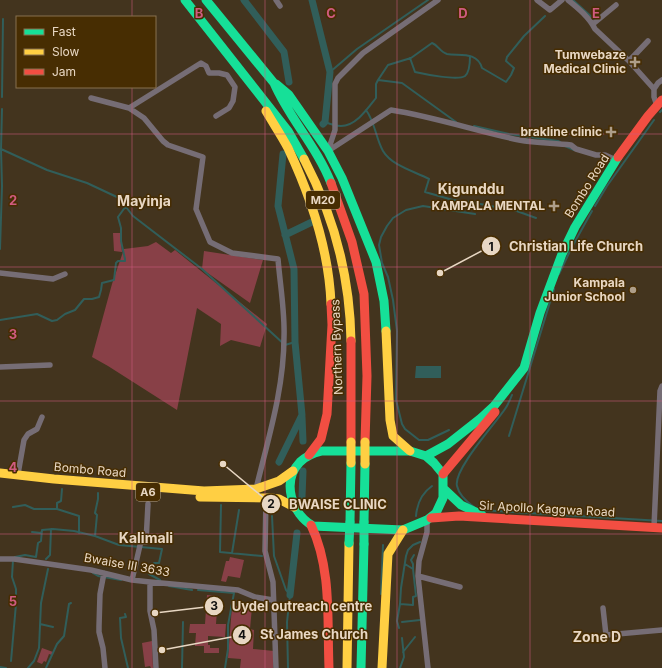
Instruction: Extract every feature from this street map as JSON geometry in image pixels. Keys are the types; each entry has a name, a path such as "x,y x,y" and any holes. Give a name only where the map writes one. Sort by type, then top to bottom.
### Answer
{"main road":[{"name":"Northern Bypass","path":"185,0 280,121 298,147 311,171 334,228 340,252 349,304 352,344 347,668"},
{"name":"M20","path":"206,0 274,83 281,99 326,168 354,248 364,294 367,376 361,668"},
{"path":"274,83 289,95 328,151 342,178 376,262 384,301 390,420 393,436 410,451"},
{"name":"Bombo Road","path":"0,472 54,479 204,491 256,489 279,481 309,455 321,439 327,414 332,325 328,269 322,239 308,195 287,147 265,110 257,92"},
{"name":"Bombo Road","path":"426,456 464,433 494,406 524,368 540,313 568,240 616,160 659,103"},
{"name":"Bombo Road","path":"443,474 504,402 513,382"},
{"path":"309,455 322,451 410,451 426,456 443,474 444,489 436,513 429,519"},
{"path":"293,470 290,490 294,508 302,518 311,525 319,540 323,560 326,584 329,668"},
{"name":"Bombo Road","path":"0,478 202,497 279,499 294,508"},
{"path":"444,489 453,501 466,509 493,518"},
{"name":"Sir Apollo Kaggwa Road","path":"403,530 429,519 459,516 658,527"},
{"path":"311,525 324,527 403,530 388,554 382,668"}],"street":[{"path":"276,0 280,6"},
{"path":"328,151 335,130 336,84 338,78 363,52 438,0"},
{"path":"537,0 550,10 562,0"},
{"path":"568,0 583,13 595,28 629,61 654,89"},
{"path":"593,24 616,6"},
{"path":"629,61 648,41"},
{"path":"129,108 201,63 206,66 209,73 226,75 235,87 233,101 229,108 216,116"},
{"path":"659,103 654,97 654,89 662,80"},
{"path":"91,98 129,108 144,118 168,145 203,157 196,209 210,242 232,253 278,258 284,336 282,370 279,391 256,489"},
{"path":"328,151 391,110 420,115 458,126 521,140 571,146 596,155 605,155 616,160"},
{"path":"0,273 53,279 65,274"},
{"path":"0,367 50,365"},
{"path":"658,527 661,390"},
{"path":"18,474 24,440 28,434 37,429 42,417"},
{"path":"266,498 265,551 273,582 276,668"},
{"path":"132,580 141,541 146,542 148,504"},
{"path":"428,668 418,576 418,561 427,532 429,519"},
{"name":"Bwaise III 3633","path":"0,559 22,560 91,570 132,580 238,590 255,597 273,600"},
{"path":"104,574 100,594 99,632 103,648 105,668"},
{"path":"418,576 460,587"},
{"path":"150,582 150,611 154,630 156,668"},
{"path":"603,608 606,635 662,630"}],"shaded area":[{"path":"113,233 120,233 122,252 114,251"},
{"path":"156,242 171,253 175,250 267,324 260,347 231,340 220,346 221,324 197,308 177,410 92,357 112,284 124,249 148,246"},
{"path":"204,251 263,260 250,303 202,269"},
{"path":"230,557 244,560 240,578 228,576 226,582 221,581 226,561 229,561"},
{"path":"207,595 218,596 216,624 226,624 225,637 208,636 208,645 210,645 210,648 219,648 219,653 204,653 204,646 195,646 196,633 189,633 190,624 205,624"},
{"path":"232,606 252,607 250,629 254,630 253,649 274,651 273,668 240,668 241,659 228,658"},
{"path":"152,641 153,668 151,668 150,666 145,667 142,643"},
{"path":"42,648 53,652 52,655 49,654 46,662 44,661 42,664 37,662"}],"water":[{"path":"416,366 441,366 441,378 415,378"}],"waterway":[{"path":"244,0 284,52 289,82"},
{"path":"312,0 330,72 325,122 323,124"},
{"path":"330,72 357,49 428,0"},
{"path":"573,0 595,20"},
{"path":"378,80 388,65 411,58 432,43 447,54 468,55 476,59 482,68 506,82 514,68 506,61 507,57 524,36 545,16"},
{"path":"2,97 3,19"},
{"path":"410,58 415,72 456,78 467,74 470,56"},
{"path":"325,122 341,126 357,120 376,98 376,84 378,80 402,83 456,122"},
{"path":"2,109 1,149 47,170 87,183 119,198 133,216 202,269 285,345 295,342"},
{"path":"366,110 383,151 387,156 392,161 404,168 429,179 425,192 453,200 501,208 503,206 536,218"},
{"path":"595,206 607,186 654,120"},
{"path":"474,126 509,134 560,142"},
{"path":"565,146 574,150"},
{"path":"0,249 2,186 1,149"},
{"path":"279,462 302,415 295,342 294,269 278,206 283,154"},
{"path":"601,157 610,160"},
{"path":"0,320 37,314 52,321 57,320 65,314 75,310 84,299 99,297 102,283 114,280 116,263 118,261 125,261 121,241 121,228 118,217 126,206"},
{"path":"449,430 428,440 419,440 405,429 402,424 396,400 397,331 393,300 388,277 382,263 379,245 381,237 393,218 406,210 423,206 475,214"},
{"path":"559,274 592,211"},
{"path":"285,235 312,222"},
{"path":"509,436 554,289"},
{"path":"474,507 461,495 457,486 461,469 506,407 512,395"},
{"path":"302,417 303,441"},
{"path":"302,497 303,471"},
{"path":"416,516 421,499 425,492 432,486"},
{"path":"57,509 57,503 61,501 62,489"},
{"path":"95,536 97,515 95,513 98,493"},
{"path":"13,507 25,505 34,509 57,509 79,516 79,533"},
{"path":"221,505 220,552 262,556"},
{"path":"232,553 239,510"},
{"path":"480,510 662,521"},
{"path":"272,516 274,556 286,590 290,595 287,622 288,668"},
{"path":"46,559 50,555 51,529"},
{"path":"15,557 25,555 36,557 38,543 41,541 42,530 53,529 74,531 95,536 119,545 162,549 159,563 154,563 149,570 149,574 160,580"},
{"path":"32,532 41,533 42,531"},
{"path":"290,595 297,533"},
{"path":"399,628 397,621 406,556 408,550 413,545 420,542"},
{"path":"381,594 383,545"},
{"path":"413,569 411,560 414,555"},
{"path":"11,661 16,604 16,589 12,577 13,560"},
{"path":"400,604 413,605 413,597 416,596 413,569 405,564"},
{"path":"28,668 34,661 39,648 41,603 48,569"},
{"path":"93,573 98,576 121,580"},
{"path":"169,586 192,590"},
{"path":"198,590 234,593 228,625 228,649 225,668"},
{"path":"46,668 57,644 64,636 69,604 71,603"},
{"path":"125,614 126,617 120,618 121,638 128,668"},
{"path":"402,622 420,620"},
{"path":"182,668 183,622"},
{"path":"40,624 53,627"},
{"path":"403,652 415,637"},
{"path":"400,668 404,657 402,638"},
{"path":"0,667 6,668"}],"traffic: fast":[{"path":"185,0 288,131 304,159"},
{"path":"206,0 274,83 287,108 318,157 331,183"},
{"path":"276,84 289,95 328,151 342,178 376,262 384,301 386,331"},
{"path":"426,456 448,444 481,418 494,406 524,368 540,313 562,254 575,227 618,157"},
{"path":"322,451 410,451 426,456 443,474 443,498 436,513 427,520 403,530 313,526 299,514 295,506 290,488 291,479 294,470 302,460 310,455 322,451"},
{"path":"350,522 351,463"},
{"path":"364,522 365,464"},
{"path":"444,489 461,505 482,515"},
{"path":"349,543 350,522"},
{"path":"364,522 364,544"},
{"path":"361,668 364,544"}],"traffic: slow":[{"path":"266,111 288,148 311,204 323,243 330,284 331,304"},
{"path":"304,159 324,202 344,270 350,317 351,341"},
{"path":"386,331 390,420 393,436 410,451"},
{"path":"351,442 351,463"},
{"path":"365,442 365,464"},
{"path":"0,473 54,479 204,491 256,489 279,481 293,471"},
{"path":"200,497 271,498 279,499 294,507"},
{"path":"382,668 388,554 403,530"},
{"path":"347,668 349,543"}],"traffic: jam":[{"path":"618,157 648,116 662,100"},
{"path":"331,183 352,242 364,294 367,376 365,442"},
{"path":"309,455 321,439 327,414 332,325 331,304"},
{"path":"351,341 351,442"},
{"path":"443,474 495,412"},
{"path":"431,518 459,516 662,528"},
{"path":"311,525 318,542 325,577 328,613 329,668"}],"place":[{"name":"Tumwebaze Medical Clinic","path":"635,62"},
{"name":"brakline clinic","path":"611,132"},
{"name":"KAMPALA MENTAL","path":"554,206"},
{"name":"Christian Life Church","path":"440,273"},
{"name":"Kampala Junior School","path":"633,290"},
{"name":"BWAISE CLINIC","path":"223,464"},
{"name":"Uydel outreach centre","path":"155,613"},
{"name":"St James Church","path":"162,650"}],"district":[{"name":"Kigunddu","path":"471,189"},
{"name":"Mayinja","path":"144,201"},
{"name":"Kalimali","path":"146,538"},
{"name":"Zone D","path":"597,637"}]}
